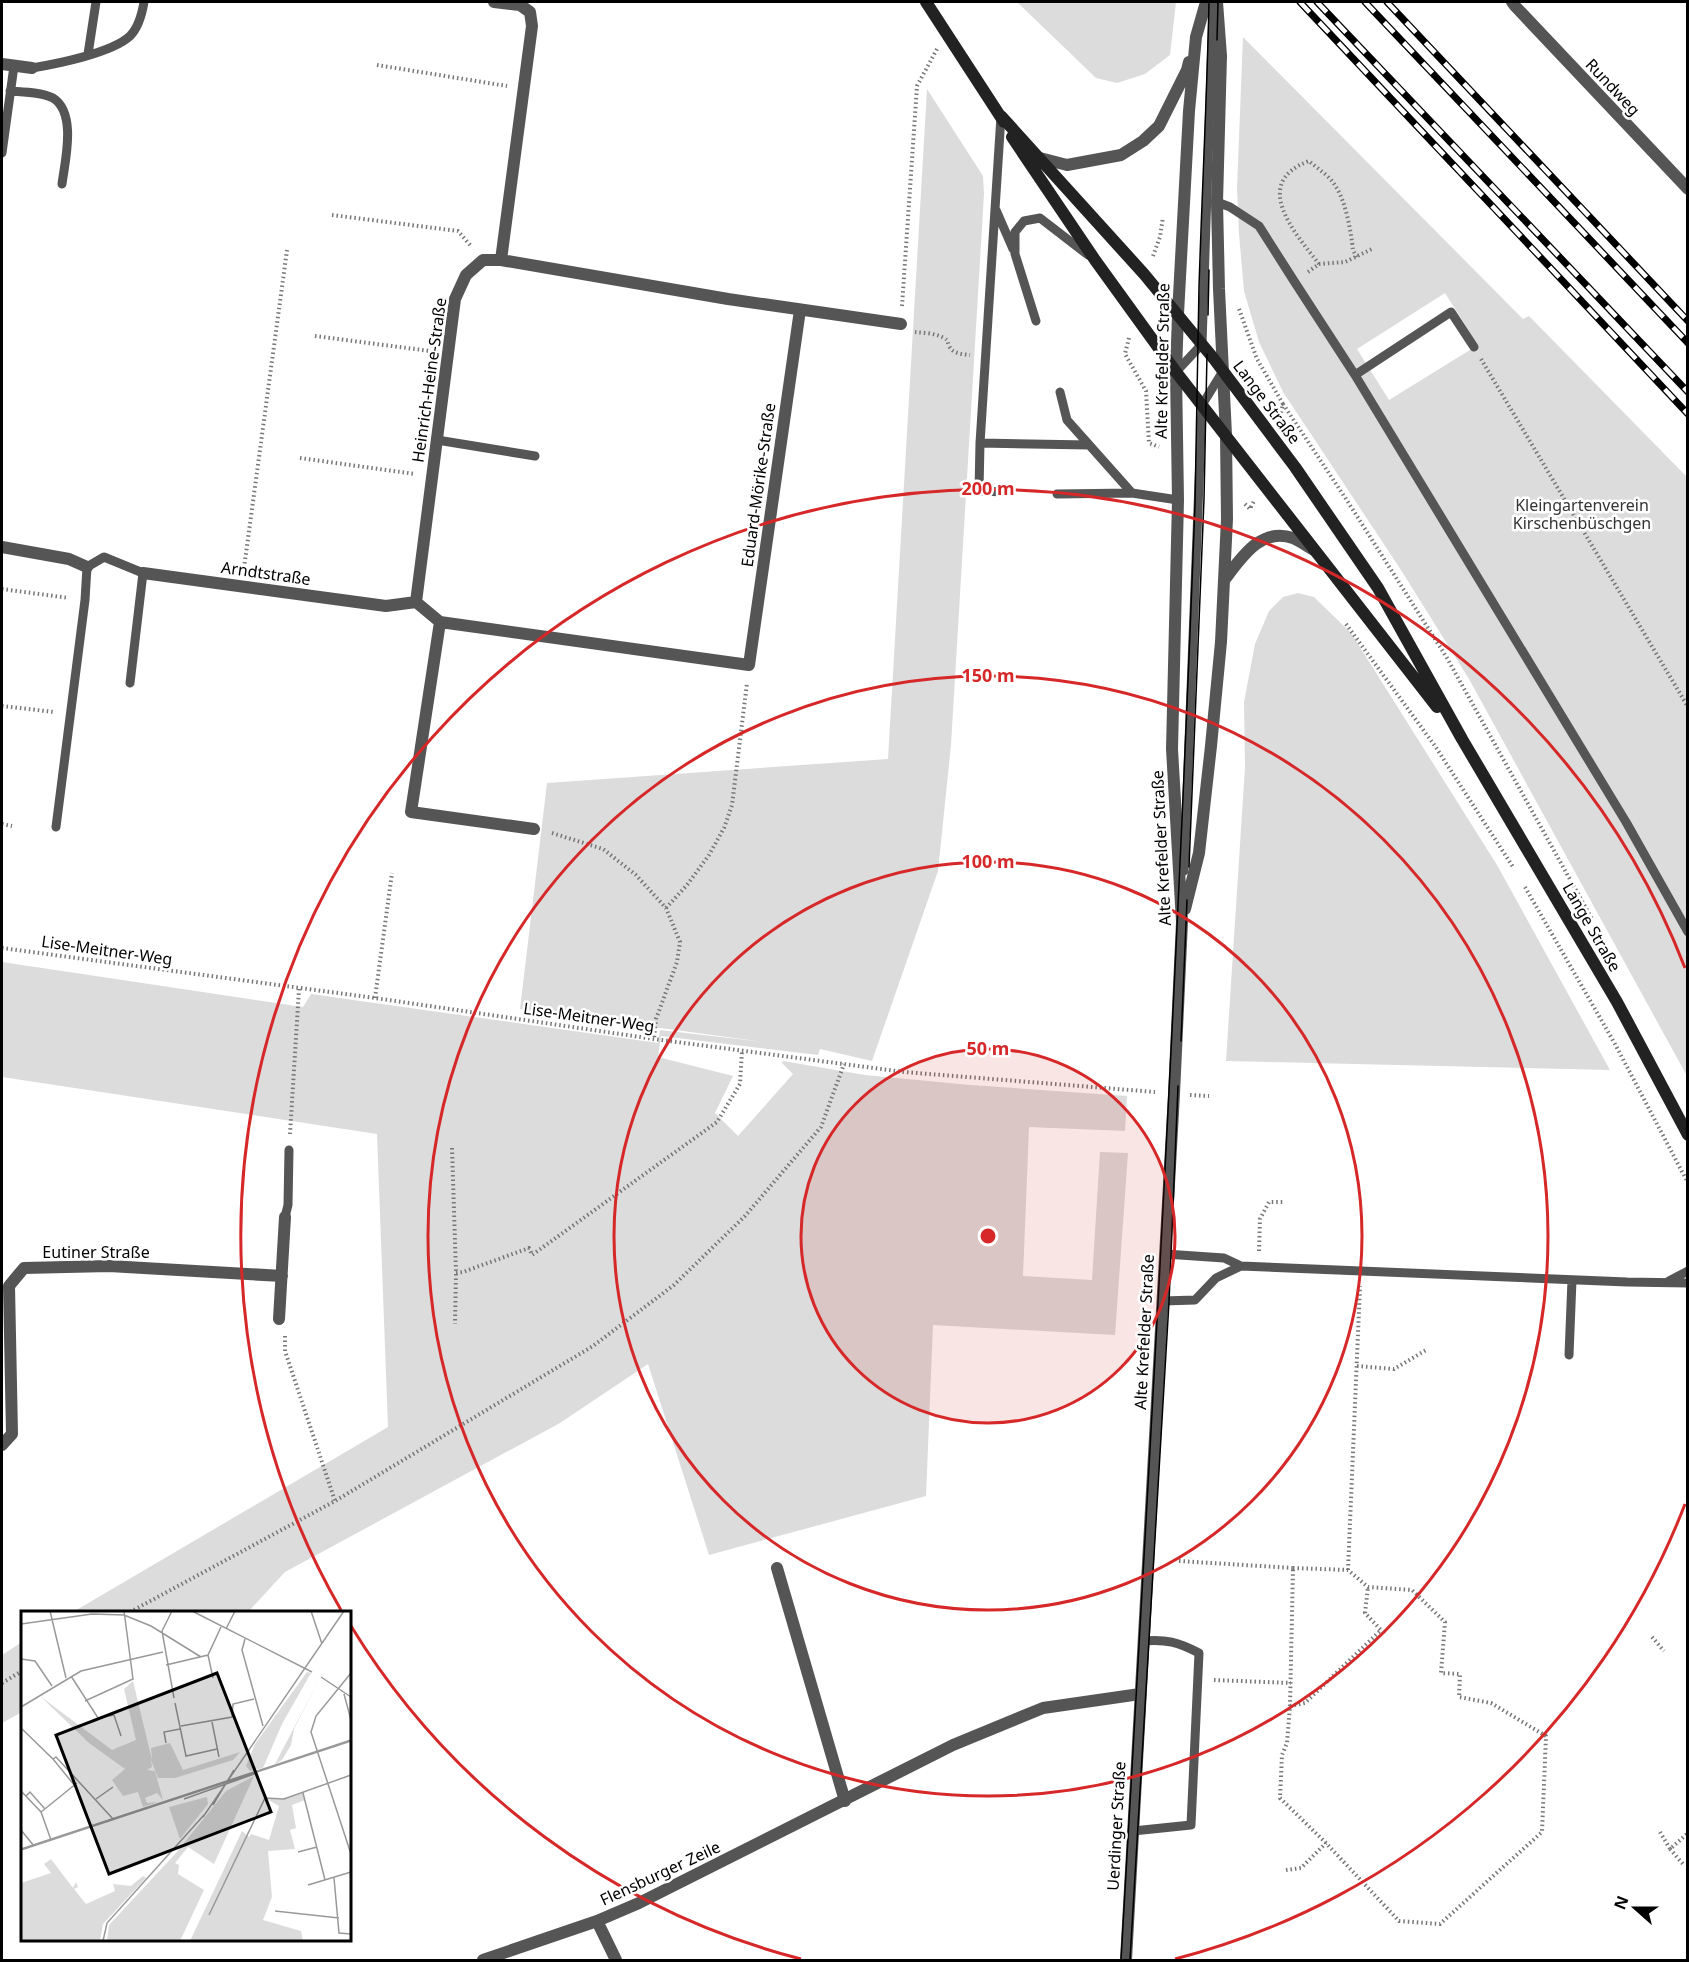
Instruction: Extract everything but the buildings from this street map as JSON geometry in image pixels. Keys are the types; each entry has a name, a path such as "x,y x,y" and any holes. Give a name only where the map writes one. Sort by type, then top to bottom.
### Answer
{"main road":[{"name":"Lange Straße","path":"926,2 1001,117 1016,145 1176,372 1462,739"},
{"name":"Lange Straße","path":"1001,117 1178,314 1295,467 1378,588 1462,739 1617,1002 1688,1135"}],"street":[{"path":"494,2 520,5 530,12 532,26 501,260"},
{"name":"Alte Krefelder Straße","path":"1140,1694 1182,922 1172,749 1178,500 1176,372 1178,314 1196,37 1206,2"},
{"path":"1182,922 1199,853 1221,642 1225,579 1228,489 1217,202 1221,56 1215,2"},
{"name":"Rundweg","path":"1514,4 1688,189"},
{"path":"1036,157 1067,165 1094,161 1121,155 1143,141 1159,126 1171,104 1187,70 1196,37"},
{"path":"8,65 32,68"},
{"path":"483,260 501,260 800,310 901,324"},
{"name":"Heinrich-Heine-Straße","path":"416,602 455,299 466,275 483,260"},
{"name":"Eduard-Mörike-Straße","path":"749,665 800,310"},
{"path":"1225,579 1250,547 1275,535 1293,538 1314,550"},
{"path":"2,547 69,560 87,567"},
{"name":"Arndtstraße","path":"142,573 387,606 416,602"},
{"path":"416,602 440,622 749,665"},
{"path":"440,622 411,812 534,829"},
{"path":"279,1319 285,1217"},
{"name":"Eutiner Straße","path":"2,1445 12,1434 9,1286 24,1268 109,1266 282,1275"},
{"path":"777,1568 844,1801"},
{"name":"Flensburger Zeile","path":"483,1960 597,1921 639,1903 953,1745 1043,1708 1140,1694"},
{"name":"Uerdinger Straße","path":"1125,1960 1140,1694"},
{"path":"597,1921 616,1960"}],"lane":[{"path":"88,54 96,2"},
{"path":"32,68 119,44 131,35 139,24 144,2"},
{"path":"1176,372 1202,344 1215,2"},
{"path":"2,153 10,91 8,65"},
{"path":"10,91 46,96 57,102 61,108 68,132 62,184"},
{"path":"1001,117 980,442 979,491 1006,492"},
{"path":"1217,202 1230,207 1259,226 1294,280 1355,375 1626,822 1688,932"},
{"path":"995,207 1015,254 1036,321"},
{"path":"1015,254 1015,232 1024,221 1040,218 1095,260"},
{"path":"1355,375 1451,312 1474,347"},
{"path":"1182,922 1202,405 1223,371"},
{"path":"1060,392 1067,420 1132,493"},
{"path":"437,440 535,456"},
{"path":"980,442 1089,445"},
{"path":"1057,494 1132,493 1178,500"},
{"name":"Arndtstraße","path":"87,567 104,557 142,573"},
{"path":"56,827 85,600 87,567"},
{"path":"130,683 142,573"},
{"path":"285,1217 288,1205 289,1150"},
{"path":"1165,1254 1224,1257 1241,1266"},
{"path":"1163,1301 1195,1300 1216,1278 1241,1266 1688,1283"},
{"path":"1669,1281 1688,1271"},
{"path":"1569,1355 1572,1280"},
{"path":"1133,1831 1191,1825 1198,1653 1184,1645 1163,1639 1143,1641"}],"path":[{"path":"901,324 917,86 945,32"},
{"path":"377,65 524,89"},
{"path":"1319,264 1290,225 1282,209 1280,191 1283,178 1293,167 1309,161 1336,186 1357,258"},
{"path":"332,215 458,231 483,260"},
{"path":"1294,280 1319,264 1346,262 1374,248"},
{"path":"242,587 287,250"},
{"path":"914,332 944,338 948,341 950,349 970,356"},
{"path":"315,336 448,354"},
{"path":"1474,347 1688,707"},
{"path":"1283,404 1348,501 1446,658 1596,927"},
{"path":"300,458 432,476"},
{"path":"2,589 85,600"},
{"path":"1343,620 1435,746 1515,869"},
{"path":"666,908 687,885 709,855 724,828 732,805 749,665"},
{"path":"2,706 70,714"},
{"path":"2,824 12,826"},
{"path":"534,829 603,849 636,875 666,908 680,942 677,962 656,1019 654,1039"},
{"path":"375,998 392,873"},
{"path":"1521,879 1615,1044 1687,1183"},
{"name":"Lise-Meitner-Weg","path":"2,948 904,1072 1174,1094"},
{"path":"289,1150 299,988"},
{"path":"456,1273 528,1248 532,1255 717,1122 740,1084 742,1051"},
{"path":"132,1611 336,1501 593,1346 674,1285 745,1216 821,1127 844,1064"},
{"path":"452,1148 456,1273 455,1324"},
{"path":"1258,1266 1260,1219 1269,1202 1284,1202"},
{"path":"1348,1570 1361,1271"},
{"path":"279,1319 286,1332 285,1351 336,1501"},
{"path":"1357,1366 1394,1369 1428,1348"},
{"path":"1179,1560 1348,1570 1368,1587 1412,1590 1445,1622 1442,1673 1460,1674 1459,1697 1491,1703 1546,1737 1542,1832 1440,1924 1400,1921 1280,1798 1282,1755 1287,1743 1290,1706 1293,1568"},
{"path":"1290,1706 1305,1703 1381,1630 1365,1613 1368,1587"},
{"path":"1652,1637 1664,1651"},
{"path":"2,1683 21,1672"},
{"path":"1233,1681 1291,1683"},
{"path":"1660,1832 1670,1849 1683,1864"},
{"path":"1670,1849 1688,1833"},
{"path":"1286,1870 1301,1868 1326,1843"}],"green space":[{"path":"1017,2 1176,2 1170,55 1145,74 1117,83 1096,78"},
{"name":"Kleingartenverein Kirschenbüschgen","path":"1243,37 1523,319 1529,316 1687,477 1687,1076 1469,679 1401,570 1283,392 1259,342 1244,291 1237,188","holes":["1445,293 1478,345 1389,400 1357,349"]},
{"path":"927,89 983,176 984,194 951,745 938,871 872,1061 820,1049 818,1055 661,1036 658,1057 733,1076 715,1113 738,1136 793,1074 782,1063 783,1061 865,1075 1127,1096 1125,1131 1029,1127 1023,1276 1092,1280 1100,1152 1128,1153 1115,1335 933,1325 926,1496 709,1555 648,1364 560,1423 285,1572 249,1611 75,1611 388,1427 377,1134 2,1077 2,962 303,1007 311,994 658,1043 660,1030 764,1042 520,1009 547,783 888,759"},
{"path":"1298,593 1314,597 1351,633 1497,865 1610,1070 1226,1061 1245,767 1244,702 1255,644 1269,611 1283,597"},
{"path":"21,1643 21,1713 2,1723 2,1655"}],"tram line":[{"path":"1121,1960 1180,868 1195,504 1199,287 1209,2"},
{"path":"1217,40 1218,2"},
{"path":"1208,315 1209,270"},
{"path":"1189,867 1204,499 1207,354"},
{"path":"1181,1041 1187,900"},
{"path":"1130,1960 1169,1302 1178,1086"}],"railway":[{"path":"1300,2 1688,414"},
{"path":"1317,2 1688,392"},
{"path":"1365,2 1688,343"},
{"path":"1387,2 1688,321"}]}
